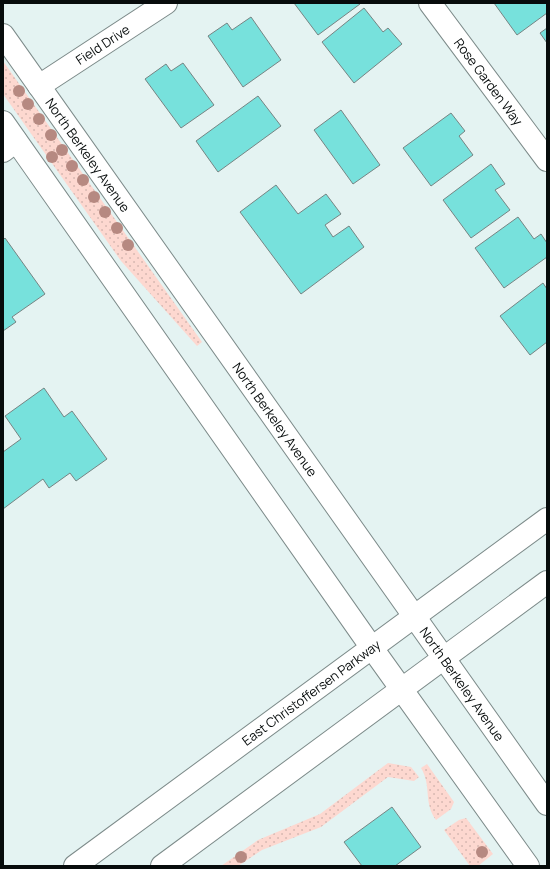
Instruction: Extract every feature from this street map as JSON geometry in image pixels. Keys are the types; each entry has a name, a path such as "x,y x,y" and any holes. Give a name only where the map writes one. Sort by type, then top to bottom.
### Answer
{"street":[{"name":"Field Drive","path":"39,86 166,3"},
{"name":"Rose Garden Way","path":"430,3 547,160"},
{"name":"North Berkeley Avenue","path":"3,35 547,804"},
{"path":"3,122 10,146 528,866"},
{"name":"East Christoffersen Parkway","path":"76,866 547,519"},
{"path":"162,866 547,582"}],"shaded area":[{"path":"3,61 202,342 197,346 121,261 3,94"},
{"path":"388,763 411,767 419,777 414,781 388,777 321,827 262,850 238,866 221,866 258,840 320,814"},
{"path":"427,764 454,802 451,809 436,820 430,807 426,781 421,768"},
{"path":"466,818 493,854 478,866 470,866 444,830 459,820"}],"building":[{"path":"294,3 359,3 360,4 318,35"},
{"path":"494,3 547,3 547,13 517,35"},
{"path":"364,8 383,32 388,28 402,44 354,83 322,42"},
{"path":"251,17 281,60 243,87 208,36 227,23 232,30"},
{"path":"547,28 547,43 540,33"},
{"path":"183,63 214,105 181,128 145,79 166,64 171,71"},
{"path":"258,96 281,126 218,172 196,141"},
{"path":"341,110 380,165 353,184 314,130"},
{"path":"451,113 465,131 459,136 473,155 431,186 403,148"},
{"path":"491,164 505,184 495,190 510,210 471,238 443,200"},
{"path":"276,185 298,214 326,194 341,214 325,225 333,237 349,226 364,247 301,294 240,212"},
{"path":"518,217 534,239 541,234 547,243 547,257 504,288 475,248"},
{"path":"5,238 45,294 12,317 16,322 3,331 3,240"},
{"path":"543,283 547,289 547,342 530,355 500,316"},
{"path":"44,388 64,417 72,411 107,459 76,481 70,473 49,488 43,479 3,509 3,452 21,439 5,416"},
{"path":"392,807 421,847 395,866 362,866 344,842"}]}
